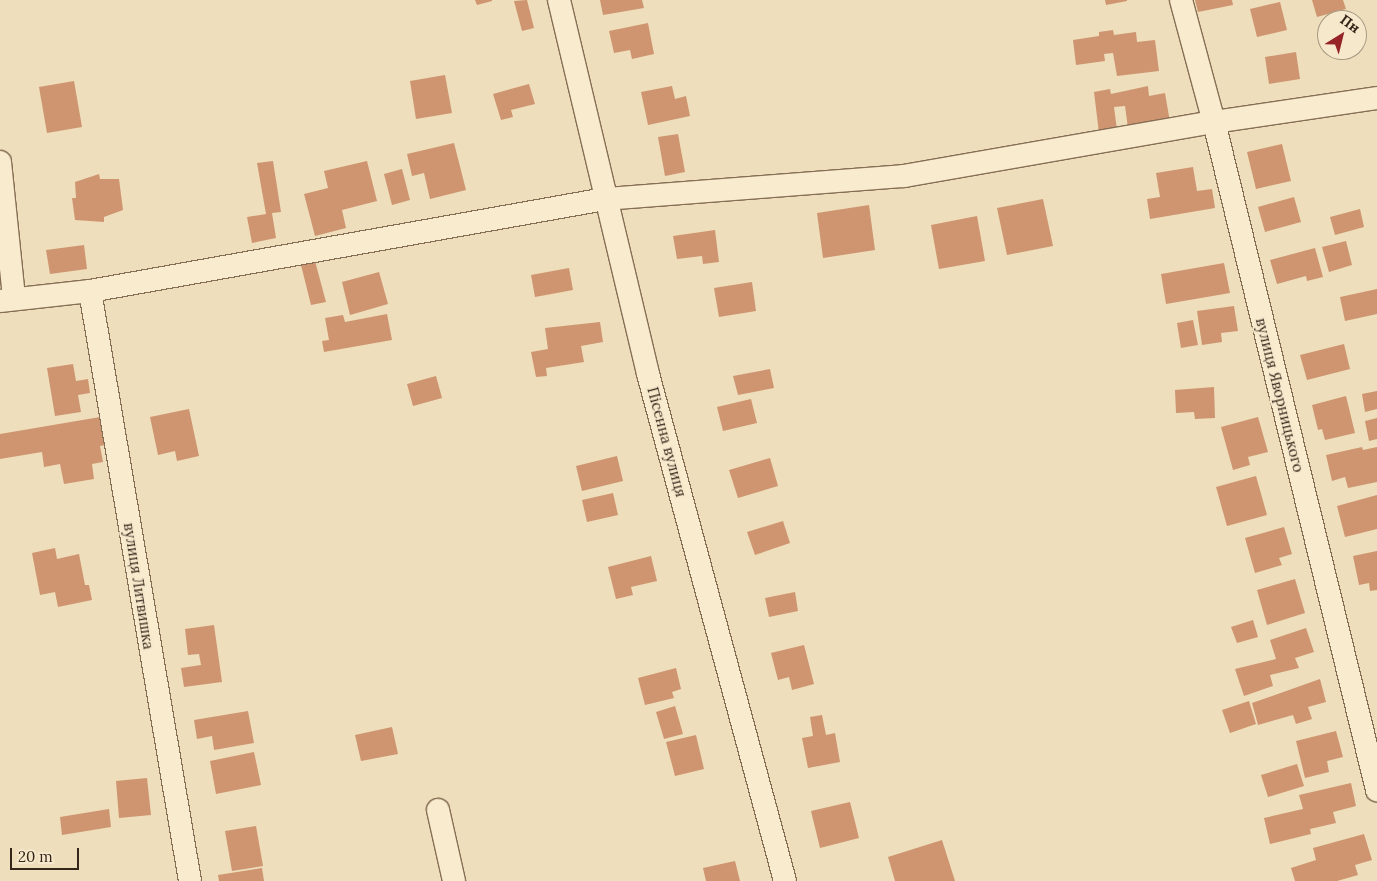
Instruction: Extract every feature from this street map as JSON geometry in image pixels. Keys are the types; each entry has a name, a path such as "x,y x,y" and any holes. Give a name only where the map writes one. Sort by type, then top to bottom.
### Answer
{"street":[{"name":"Пісенна вулиця","path":"559,0 605,199 651,384 785,881"},
{"name":"вулиця Яворницького","path":"1181,0 1214,122 1377,790"},
{"path":"0,162 7,300 90,291 605,199 904,176 1214,122 1377,98"},
{"name":"вулиця Литвишка","path":"90,291 190,881"},
{"path":"438,810 454,881"}],"building":[{"path":"475,0 492,0 492,1 477,5"},
{"path":"527,0 534,28 522,31 514,1"},
{"path":"600,0 642,0 644,8 603,15"},
{"path":"1105,0 1127,0 1127,1 1106,5"},
{"path":"1195,0 1232,0 1233,5 1198,12"},
{"path":"1312,0 1343,0 1346,9 1317,10 1317,17"},
{"path":"1280,2 1287,30 1257,37 1250,9"},
{"path":"648,23 654,54 632,59 630,50 614,53 609,31"},
{"path":"1113,30 1114,35 1136,32 1137,42 1155,40 1159,71 1117,76 1113,53 1104,54 1105,61 1076,65 1073,40 1099,36 1099,32"},
{"path":"1296,52 1300,79 1269,84 1265,57"},
{"path":"445,75 452,113 416,119 410,81"},
{"path":"74,81 82,127 47,133 39,87"},
{"path":"529,84 535,104 511,110 513,117 501,120 493,94"},
{"path":"672,86 675,99 686,96 690,116 648,125 641,92"},
{"path":"1148,86 1149,96 1165,93 1170,122 1128,128 1125,106 1114,107 1117,130 1099,133 1094,92 1110,89 1111,94"},
{"path":"678,134 685,172 665,176 658,137"},
{"path":"454,143 466,190 430,199 424,173 412,176 407,154"},
{"path":"1282,144 1291,181 1256,189 1247,152"},
{"path":"273,161 281,212 272,213 276,238 252,243 247,217 266,214 257,163"},
{"path":"367,161 377,201 342,210 346,228 315,236 304,194 328,188 324,171"},
{"path":"1193,167 1197,191 1212,189 1215,208 1150,219 1147,199 1160,197 1156,173"},
{"path":"402,169 410,200 392,205 384,174"},
{"path":"99,174 100,179 119,179 123,210 104,217 104,222 75,220 72,198 76,198 75,182"},
{"path":"1294,197 1301,222 1265,232 1258,207"},
{"path":"1043,199 1053,246 1007,255 997,208"},
{"path":"869,205 875,250 823,258 817,213"},
{"path":"1360,209 1364,227 1335,235 1330,217"},
{"path":"977,216 985,261 939,269 931,225"},
{"path":"715,230 719,262 703,264 702,256 677,259 673,236"},
{"path":"1346,241 1352,265 1329,272 1322,247"},
{"path":"84,245 87,269 50,274 46,250"},
{"path":"1315,248 1323,277 1307,281 1306,276 1277,284 1270,260"},
{"path":"315,261 326,302 311,305 301,265"},
{"path":"1224,263 1230,293 1166,304 1161,274"},
{"path":"569,268 573,290 535,297 531,275"},
{"path":"379,272 388,304 350,315 342,282"},
{"path":"752,282 756,311 719,317 714,288"},
{"path":"1377,289 1377,314 1345,321 1340,297"},
{"path":"1234,306 1238,331 1221,333 1222,342 1202,345 1197,311"},
{"path":"387,314 392,340 324,352 322,341 329,340 325,318 343,315 345,322"},
{"path":"1193,320 1198,345 1181,348 1177,323"},
{"path":"600,322 603,342 581,346 584,362 546,368 547,376 536,377 531,352 548,349 545,328"},
{"path":"1344,344 1350,369 1307,380 1300,355"},
{"path":"73,364 76,381 88,379 90,393 78,395 81,412 55,416 47,368"},
{"path":"770,369 774,388 738,395 733,376"},
{"path":"436,376 442,398 413,406 407,384"},
{"path":"1214,387 1215,418 1195,419 1194,412 1176,413 1175,390"},
{"path":"1377,391 1377,409 1365,412 1362,394"},
{"path":"1346,396 1355,433 1325,440 1322,429 1318,430 1312,405"},
{"path":"751,399 757,423 723,431 717,407"},
{"path":"189,409 199,456 177,461 175,451 158,455 150,417"},
{"path":"106,416 111,444 100,446 103,462 92,464 94,479 64,484 60,464 44,467 42,452 0,459 0,434"},
{"path":"1258,417 1268,452 1248,457 1250,465 1233,470 1221,427"},
{"path":"1377,418 1377,439 1369,441 1365,421"},
{"path":"1362,447 1363,450 1377,447 1377,482 1348,488 1345,477 1332,481 1326,455"},
{"path":"617,456 623,481 582,491 576,466"},
{"path":"770,458 778,486 738,498 729,470"},
{"path":"1256,476 1267,515 1227,526 1216,487"},
{"path":"613,493 618,515 587,522 582,500"},
{"path":"1377,495 1377,529 1345,537 1337,506"},
{"path":"783,521 790,543 755,555 747,532"},
{"path":"1284,527 1292,554 1279,558 1282,565 1255,573 1245,538"},
{"path":"55,548 57,559 79,554 85,585 89,585 92,600 58,607 55,592 40,595 32,553"},
{"path":"1377,551 1377,590 1370,591 1369,583 1359,585 1353,556"},
{"path":"651,556 657,581 631,587 633,595 616,599 608,567"},
{"path":"1295,579 1305,613 1267,625 1257,590"},
{"path":"795,592 798,611 769,617 765,598"},
{"path":"1253,620 1258,637 1237,643 1231,627"},
{"path":"214,625 222,682 184,687 181,668 201,665 199,654 188,655 185,629"},
{"path":"1306,628 1314,652 1295,658 1299,668 1270,675 1273,686 1244,696 1235,669 1276,659 1270,640"},
{"path":"804,645 814,684 792,690 789,677 778,680 771,653"},
{"path":"676,668 681,689 672,692 674,698 645,705 638,678"},
{"path":"1320,679 1326,702 1308,707 1312,719 1296,724 1293,715 1258,725 1252,703"},
{"path":"1249,701 1256,724 1230,733 1222,710"},
{"path":"675,706 683,734 664,739 656,712"},
{"path":"248,711 254,743 214,750 212,736 197,739 194,720"},
{"path":"822,715 826,735 835,733 840,762 808,768 802,738 813,736 810,717"},
{"path":"392,727 398,754 361,761 355,735"},
{"path":"1336,731 1343,757 1327,761 1329,772 1305,778 1296,741"},
{"path":"696,735 704,769 675,776 666,742"},
{"path":"254,752 261,785 216,794 210,761"},
{"path":"1297,764 1304,786 1268,797 1261,775"},
{"path":"147,778 151,815 119,818 116,781"},
{"path":"1351,783 1356,806 1333,812 1336,823 1310,829 1311,834 1270,844 1264,818 1303,809 1299,795"},
{"path":"850,802 859,838 820,848 811,811"},
{"path":"109,809 111,827 62,835 60,817"},
{"path":"256,826 263,866 232,871 225,831"},
{"path":"1364,834 1372,860 1355,865 1358,875 1337,881 1295,881 1291,868 1316,860 1313,848"},
{"path":"942,840 955,881 895,881 888,857"},
{"path":"735,861 740,881 706,881 703,868"},
{"path":"262,868 264,881 219,881 218,875"}]}
